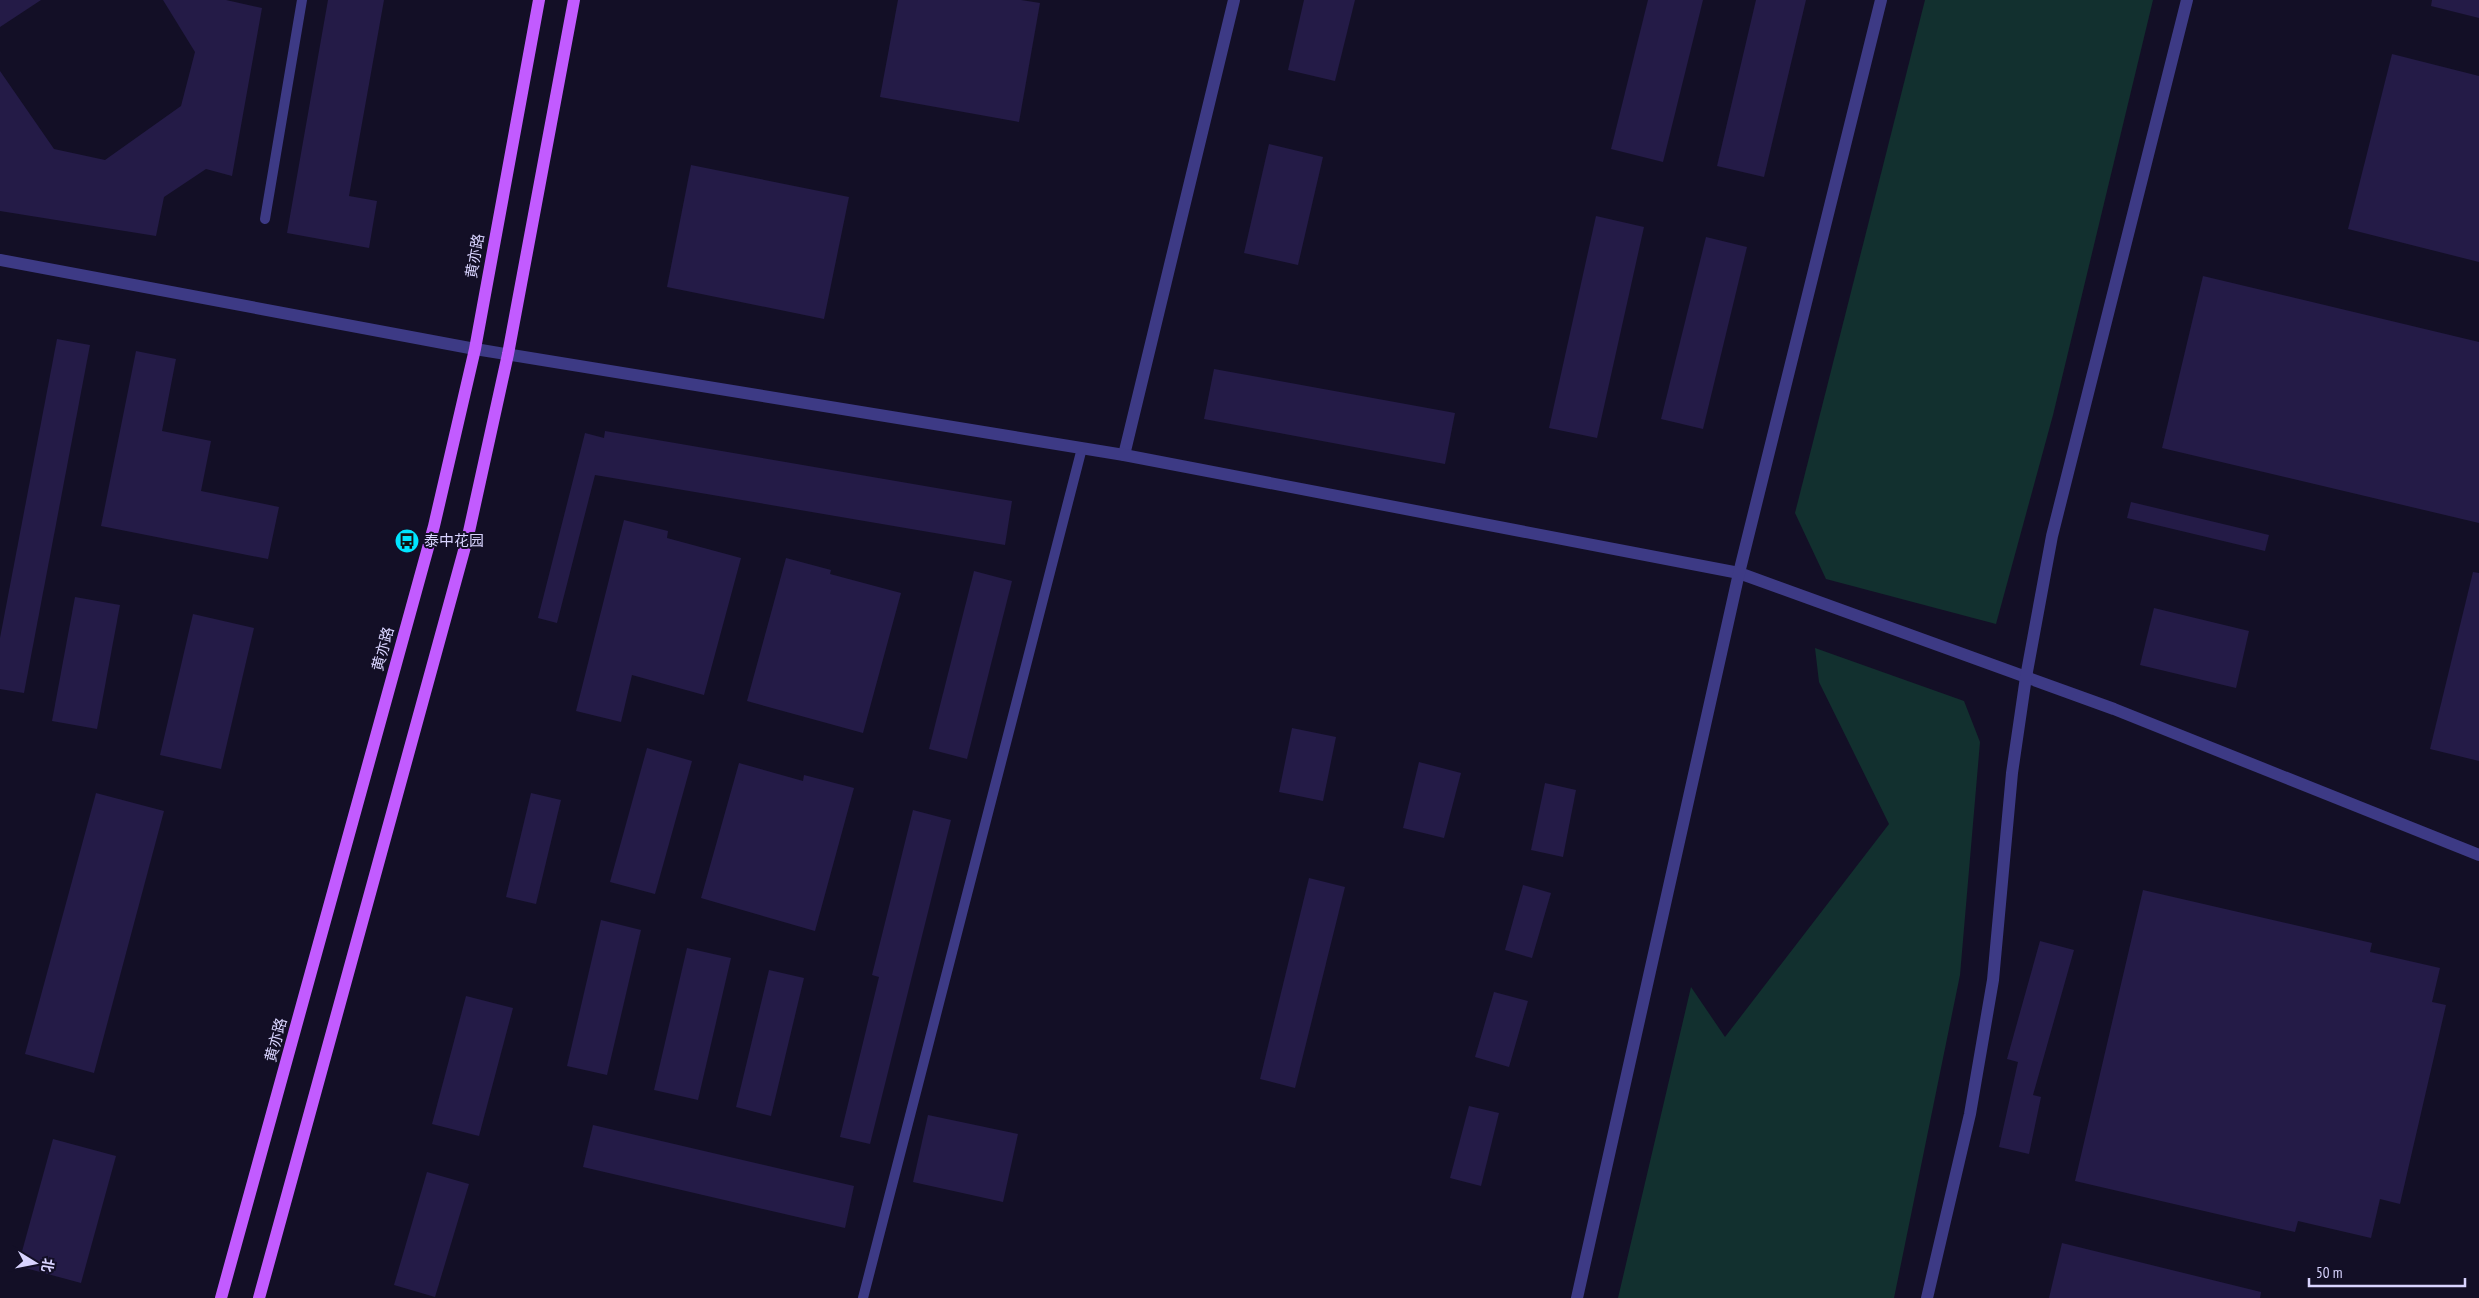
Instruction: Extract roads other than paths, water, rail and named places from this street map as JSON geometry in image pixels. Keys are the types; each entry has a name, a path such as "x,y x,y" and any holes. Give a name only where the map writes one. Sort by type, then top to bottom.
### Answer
{"main road":[{"name":"黄亦路","path":"221,1298 428,546 475,349 539,0"},
{"path":"259,1298 468,536 508,354 574,0"}],"street":[{"path":"1124,455 1234,0"},
{"path":"1577,1298 1739,573 1880,0"},
{"path":"1927,1298 1970,1114 1993,980 2012,773 2026,678 2052,536 2187,0"},
{"path":"0,260 475,349 1124,455 1739,573 2114,709 2479,855"},
{"path":"2462,848 2479,864"}],"lane":[{"path":"265,219 302,0"},
{"path":"862,1298 1082,448"}],"place":[{"name":"泰中花园","path":"407,541"}]}
